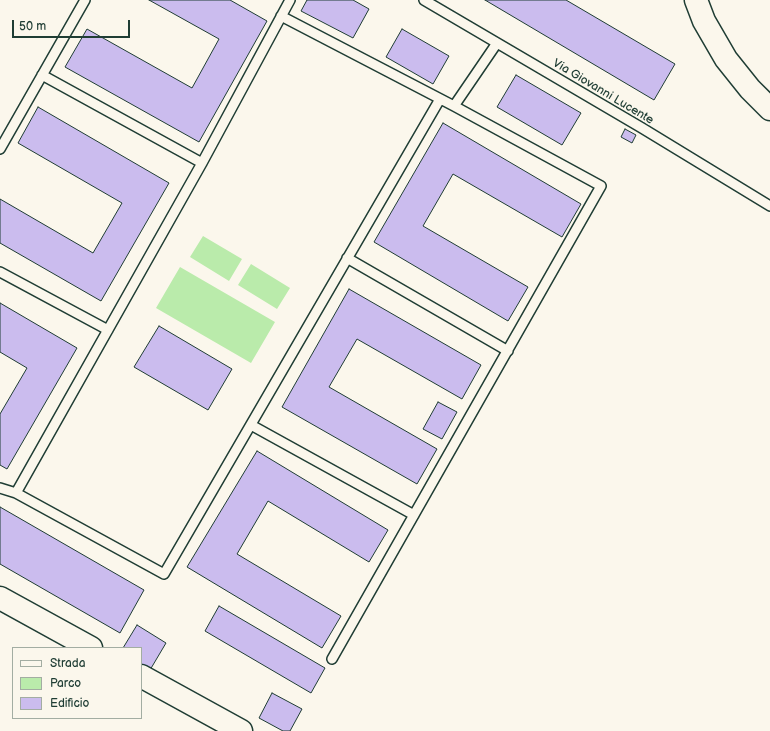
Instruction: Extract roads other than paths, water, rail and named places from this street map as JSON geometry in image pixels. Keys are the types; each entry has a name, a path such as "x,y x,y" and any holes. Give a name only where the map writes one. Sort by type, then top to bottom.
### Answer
{"street":[{"path":"696,0 704,21 726,59 750,89 770,109"},
{"path":"0,598 89,647"},
{"path":"142,677 241,731"}],"lane":[{"path":"0,149 86,0"},
{"path":"16,493 202,163 290,0"},
{"name":"Via Giovanni Lucente","path":"424,0 642,128 770,206"},
{"path":"282,16 454,106 601,186 332,660"},
{"path":"454,106 496,43"},
{"path":"42,75 202,163"},
{"path":"0,488 16,493 164,574 440,99"},
{"path":"347,258 508,351"},
{"path":"0,272 108,330"},
{"path":"250,425 414,515"}]}
